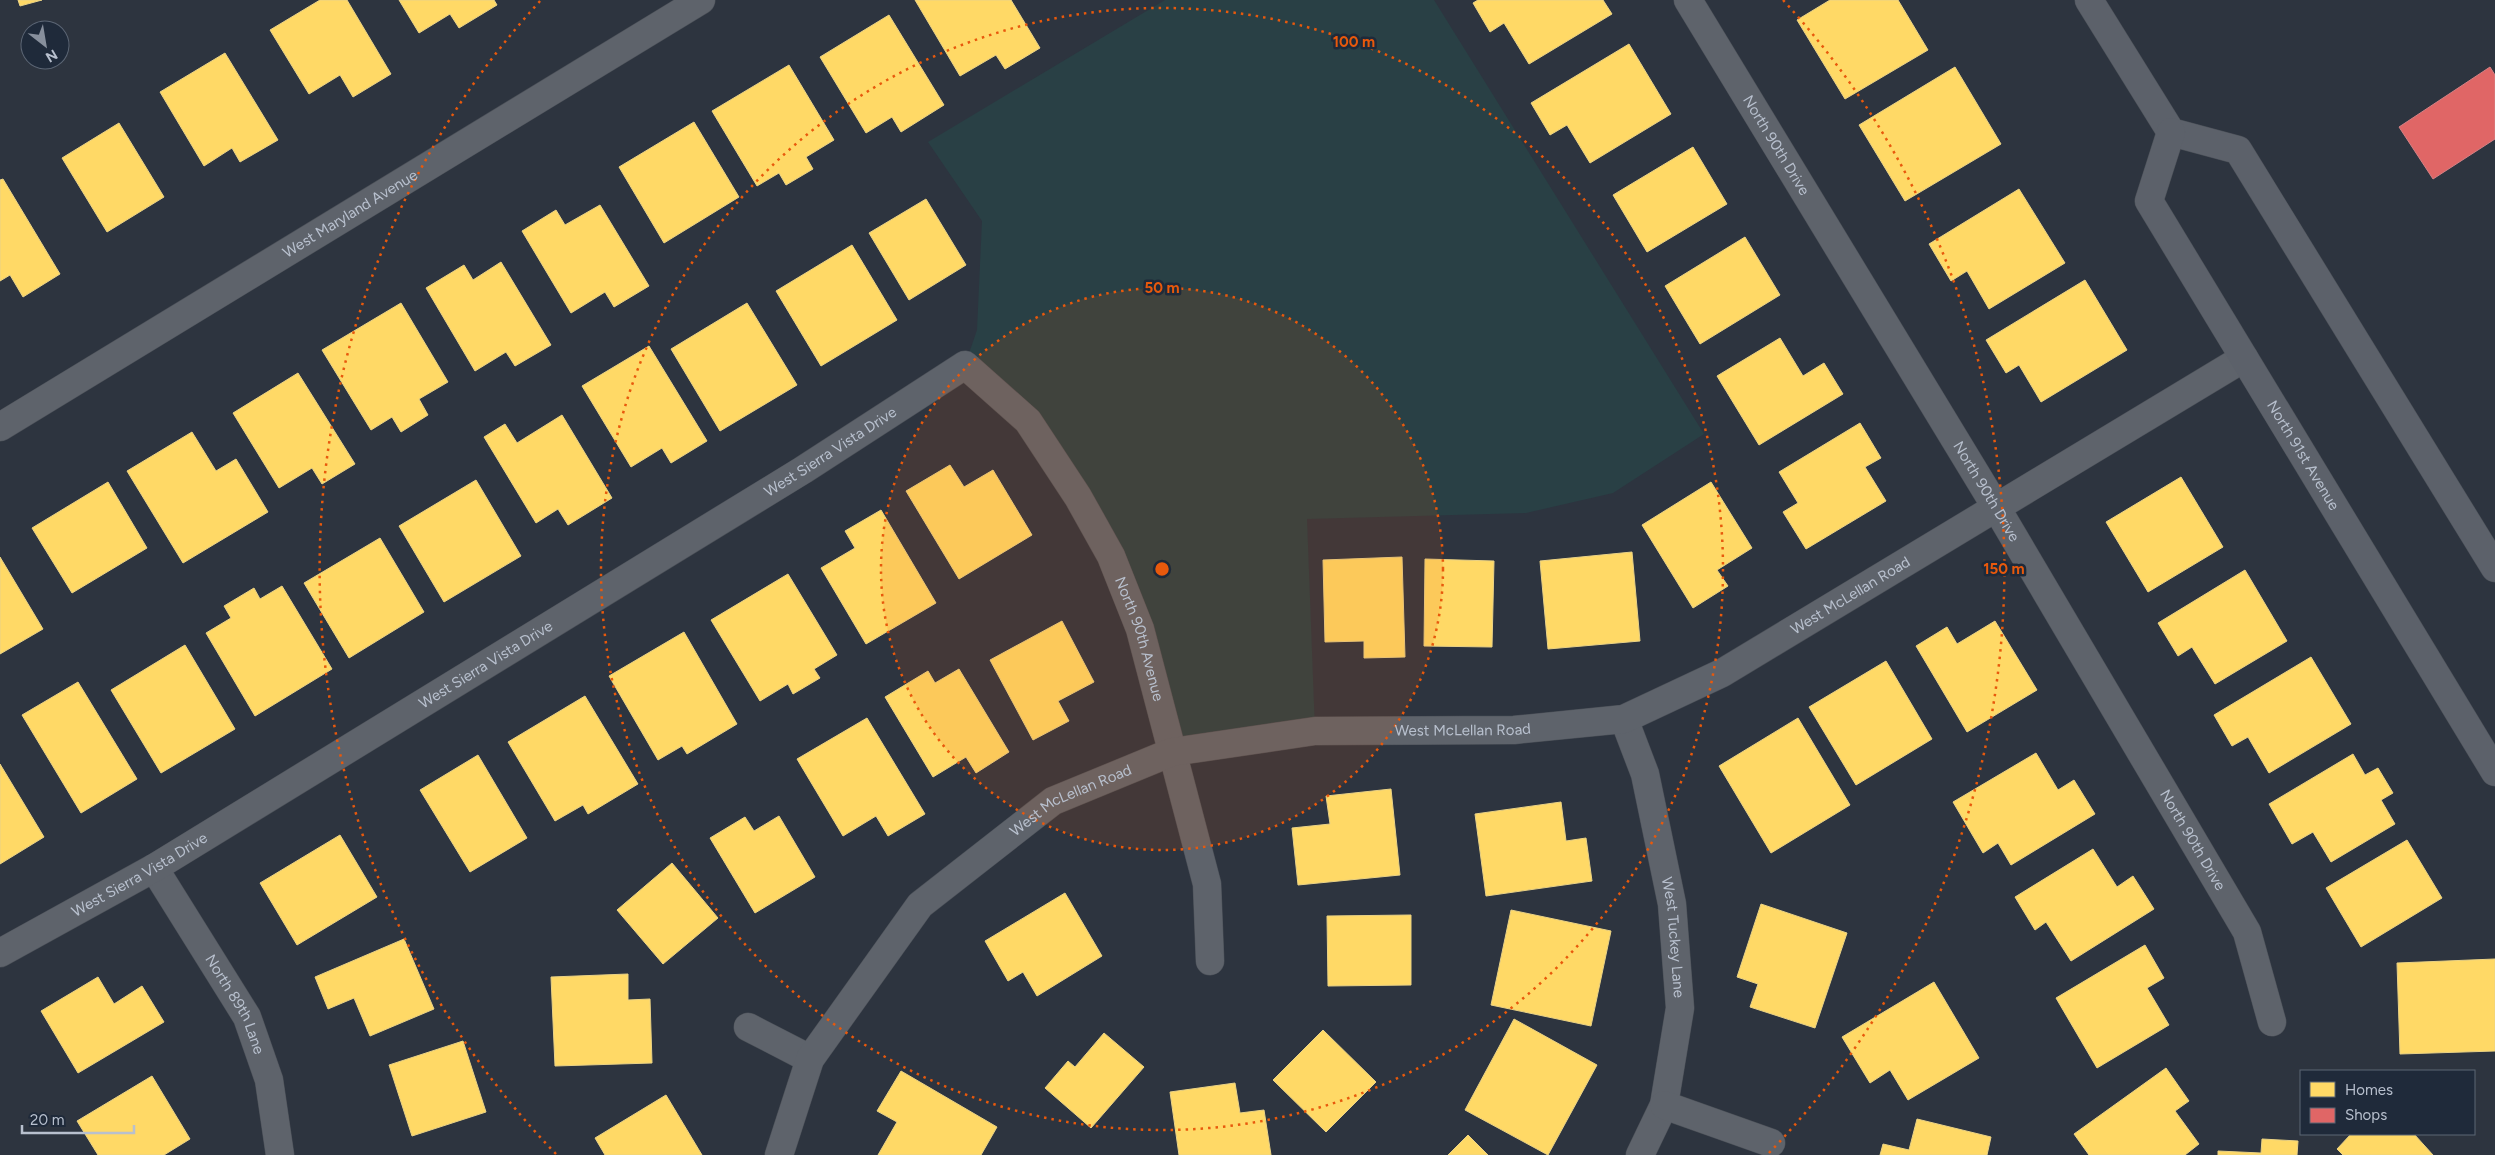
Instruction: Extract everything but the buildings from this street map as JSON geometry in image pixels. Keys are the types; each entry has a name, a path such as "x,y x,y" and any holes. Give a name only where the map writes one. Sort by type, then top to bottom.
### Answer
{"main road":[{"path":"2090,0 2172,132 2238,150 2495,568"},
{"name":"North 91st Avenue","path":"2172,132 2149,201 2495,772"}],"street":[{"name":"West Maryland Avenue","path":"0,427 701,0"},
{"name":"North 90th Drive","path":"1688,0 1996,507 2247,932 2272,1022"},
{"name":"West McLellan Road","path":"779,1155 810,1059 920,906 1053,801 1172,752 1315,731 1514,730 1624,719 1722,673 1860,592 1996,507 2244,358"},
{"name":"North 90th Avenue","path":"965,365 1028,421 1078,497 1111,556 1140,629 1207,884 1210,961"},
{"name":"West Sierra Vista Drive","path":"0,953 154,868 803,470 965,365"},
{"name":"West Tuckey Lane","path":"1624,719 1645,774 1672,904 1680,1008 1664,1104 1640,1155"},
{"name":"North 89th Lane","path":"154,868 248,1017 269,1080 280,1155"},
{"path":"748,1027 810,1059"},
{"path":"1664,1104 1771,1143"}],"green space":[{"path":"1165,0 1434,0 1704,434 1613,493 1526,513 1307,519 1315,731 1172,752 1078,497 965,365 977,330 982,221 928,142"}]}
